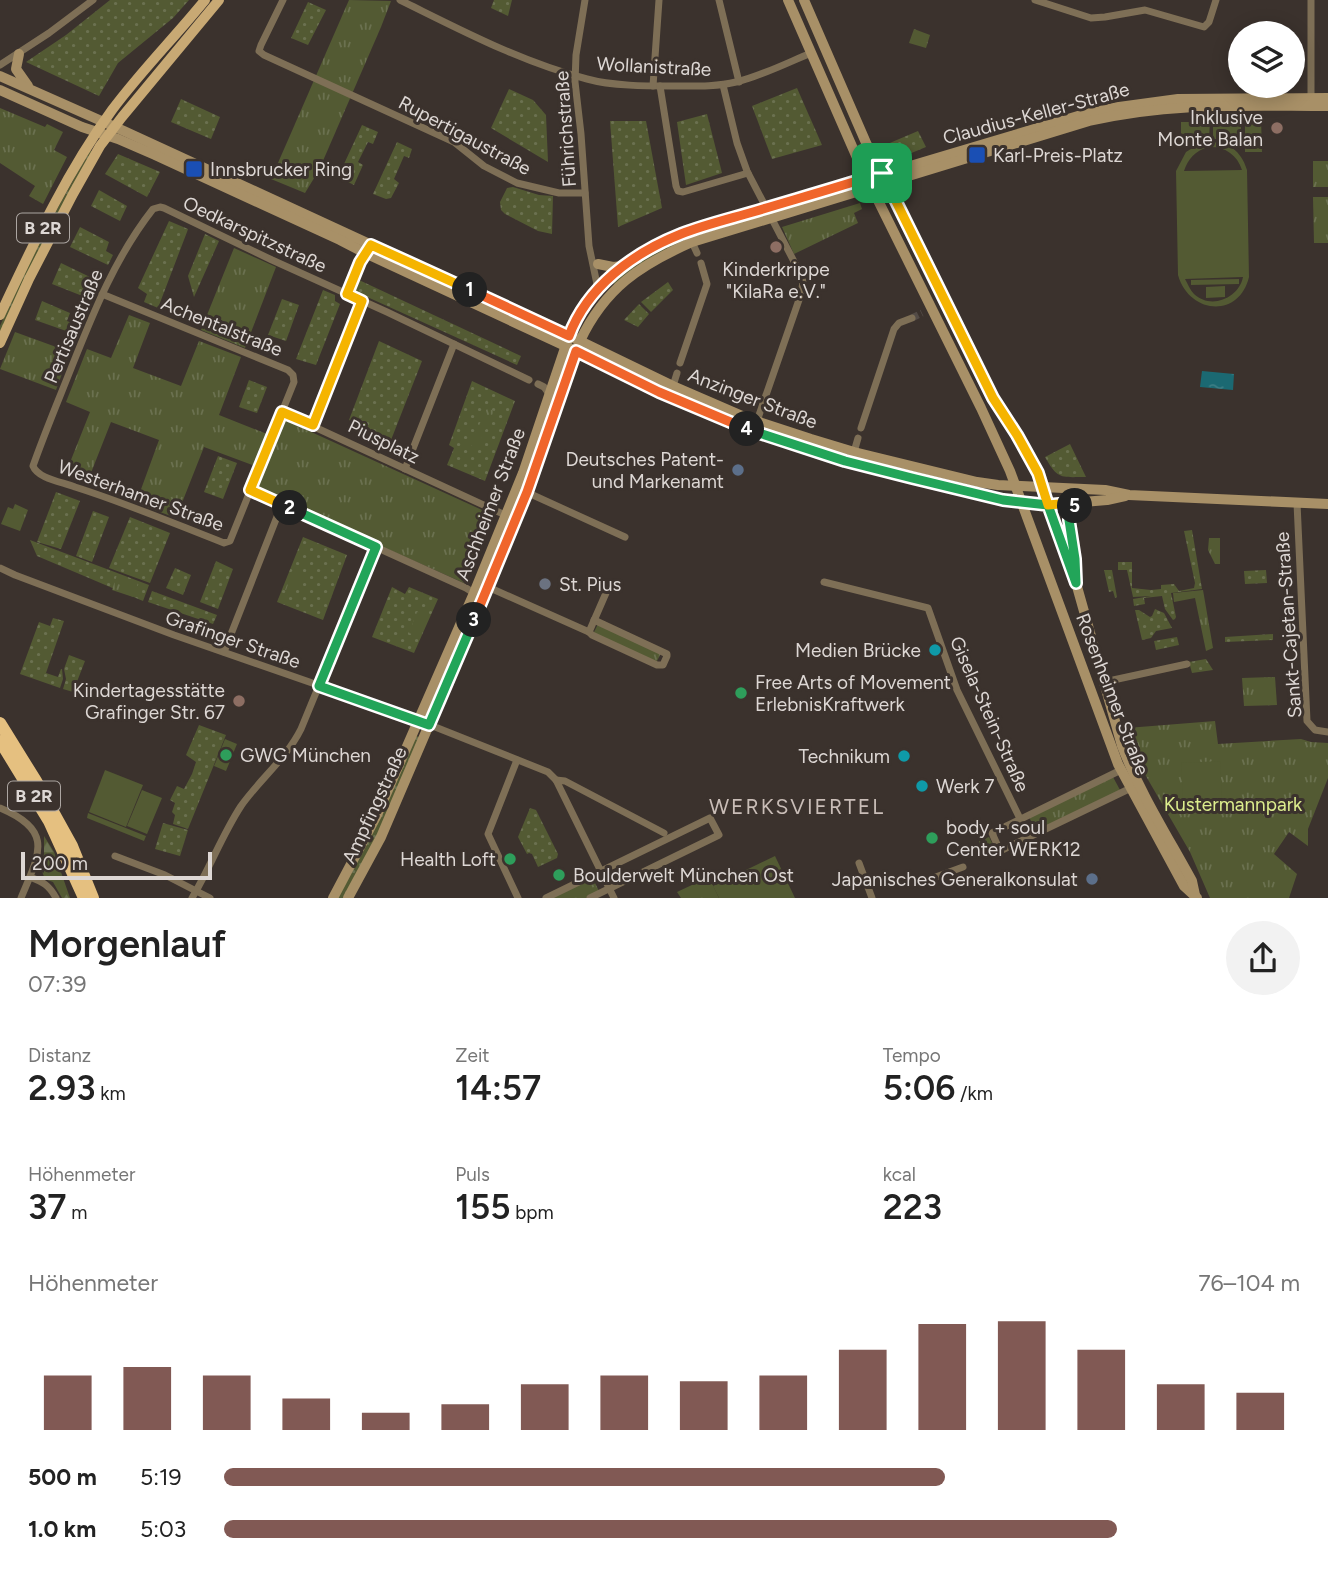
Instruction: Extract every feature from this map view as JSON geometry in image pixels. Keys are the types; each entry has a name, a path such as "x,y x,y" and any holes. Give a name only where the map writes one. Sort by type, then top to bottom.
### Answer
{"highway":[{"name":"B 2R","path":"0,723 36,781 78,858 93,898"},
{"name":"B 2R","path":"0,741 48,821 84,898"},
{"path":"64,853 77,898"},
{"path":"78,858 100,898"}],"main road":[{"name":"B 2R","path":"0,343 29,279 109,128 115,106 205,0"},
{"name":"B 2R","path":"0,315 68,179 96,132 109,128 219,0"},
{"name":"Rosenheimer Straße","path":"788,0 928,310 981,408 1016,486 1121,771 1184,886 1194,897"},
{"name":"Rosenheimer Straße","path":"807,1 867,145 993,398 1034,466 1076,583 1113,717 1129,764 1192,881 1194,897"},
{"path":"19,54 16,69 30,89"},
{"name":"Anzinger Straße","path":"0,76 203,177 340,240 368,249 578,346 757,421 854,452 977,482 1105,490 1129,495"},
{"path":"0,90 96,132"},
{"name":"Claudius-Keller-Straße","path":"772,217 869,182 1120,114 1200,106 1311,102 1328,98"},
{"name":"Claudius-Keller-Straße","path":"1311,102 1328,106"},
{"name":"Aschheimer Straße","path":"424,723 511,518 578,346 592,319 611,294 654,260 692,242 772,217"},
{"name":"Aschheimer Straße","path":"522,490 549,394 576,318 606,280 650,248 682,234 772,217"},
{"path":"594,261 612,267 623,266"},
{"path":"606,280 611,294"},
{"name":"Anzinger Straße","path":"578,346 692,407 790,444 872,468 1023,503 1048,505 1129,495"},
{"path":"1129,495 1328,504"},
{"path":"1076,583 1069,520 1072,508 1082,502"},
{"name":"Aschheimer Straße","path":"479,596 488,587 511,518"},
{"name":"Ampfingstraße","path":"333,898 424,723"},
{"name":"Ampfingstraße","path":"348,898 381,836 424,723"}],"street":[{"path":"0,65 93,0"},
{"name":"Rupertigaustraße","path":"282,0 259,51 457,144 484,166 517,183 559,193 585,193"},
{"name":"Wollanistraße","path":"400,0 514,55 549,68 602,82 657,86 723,85 739,82 811,53"},
{"name":"Führichstraße","path":"585,0 575,75 589,246 598,289"},
{"path":"659,0 657,86 678,191 683,192 748,173"},
{"path":"719,0 739,82"},
{"path":"1035,0 1091,18 1145,10 1205,27 1216,0"},
{"path":"1311,0 1311,102"},
{"path":"723,85 737,143 748,173 801,275 803,284 757,421"},
{"name":"Pertisaustraße","path":"33,466 102,294 121,256 150,212 157,208"},
{"name":"Oedkarspitzstraße","path":"157,208 164,208 529,380"},
{"path":"692,242 697,253"},
{"path":"347,294 368,249"},
{"name":"Führichstraße","path":"594,261 606,280"},
{"path":"680,363 707,284 701,263"},
{"name":"Achentalstraße","path":"102,294 288,370 293,375 294,382 282,412"},
{"path":"313,425 362,301"},
{"path":"861,428 894,330 900,323 912,318"},
{"path":"405,469 454,344"},
{"path":"673,386 677,373"},
{"path":"538,384 549,394"},
{"path":"282,412 250,490 479,596"},
{"name":"Piusplatz","path":"282,412 511,518"},
{"path":"854,452 858,438"},
{"name":"Westerhamer Straße","path":"33,466 37,473 46,477 224,544 230,541 250,490"},
{"path":"522,490 625,537"},
{"name":"Sankt-Cajetan-Straße","path":"1297,503 1307,720 1315,730 1328,732"},
{"path":"224,652 282,504"},
{"path":"195,894 228,827 242,805 295,742 376,547"},
{"name":"Grafinger Straße","path":"0,569 151,627 424,723 548,772 556,780 565,780 664,833"},
{"name":"Gisela-Stein-Straße","path":"824,582 928,608 957,690 1029,837"},
{"path":"488,587 663,666 667,654 594,620"},
{"path":"589,632 607,593"},
{"name":"Rosenheimer Straße","path":"1104,682 1187,664"},
{"path":"517,760 488,834 519,898"},
{"path":"1121,771 992,834 1000,850 1131,788"},
{"path":"556,780 614,898"},
{"path":"0,808 20,818 36,834 38,854 21,898"},
{"path":"546,898 710,818 719,835 590,898"},
{"path":"115,856 165,875 195,894 210,898"},
{"path":"859,863 872,898"},
{"path":"933,878 963,867"},
{"path":"30,877 50,887 56,898"}],"green space":[{"path":"110,0 189,0 173,18 118,63 99,96 26,62 66,35"},
{"path":"349,0 391,1 319,170 305,193 271,179"},
{"path":"494,0 512,0 508,16 491,8"},
{"path":"308,2 326,10 308,45 291,38"},
{"path":"914,29 930,35 926,48 909,43"},
{"path":"797,88 822,145 772,159 752,106"},
{"path":"509,89 533,100 546,115 548,162 491,128"},
{"path":"181,99 220,117 211,139 171,122"},
{"path":"0,108 63,132 54,150 67,157 43,204 29,196 35,186 0,163"},
{"path":"707,114 722,173 686,185 677,122"},
{"path":"1245,118 1261,118 1262,152 1245,152"},
{"path":"610,121 646,121 662,208 618,227"},
{"path":"1181,122 1210,122 1209,139 1181,138"},
{"path":"1213,122 1241,123 1241,139 1213,139"},
{"path":"362,125 378,132 373,144 368,142 358,162 363,165 354,185 338,177"},
{"path":"918,131 926,147 893,158 885,145"},
{"path":"397,142 412,149 409,158 404,156 394,179 399,183 391,198 386,199 373,194"},
{"path":"1215,142 1233,148 1247,170 1249,277 1244,291 1225,305 1203,304 1192,298 1178,275 1176,171 1186,152 1199,144","holes":["1208,147 1229,152 1242,170 1184,171 1193,156","1243,277 1236,291 1216,301 1201,299 1194,294 1185,279"]},
{"path":"90,151 0,332 0,326 31,259"},
{"path":"118,154 160,172 147,197 105,174"},
{"path":"1313,161 1328,161 1328,187 1313,187"},
{"path":"507,188 553,196 552,234 538,231 501,210 500,202"},
{"path":"99,190 127,206 120,221 91,206"},
{"path":"1313,197 1328,197 1328,243 1314,243"},
{"path":"860,203 862,209 854,213 858,223 794,254 782,227"},
{"path":"758,214 759,218 699,236 665,250 616,285 613,283 636,262 668,244"},
{"path":"169,221 188,229 158,308 144,302 147,294 138,288"},
{"path":"80,227 109,242 106,251 113,255 108,265 70,247"},
{"path":"205,234 219,241 194,297 188,276"},
{"path":"234,248 276,267 245,348 201,330"},
{"path":"61,263 90,277 87,286 94,289 90,299 52,284"},
{"path":"1239,279 1239,284 1191,285 1191,280"},
{"path":"359,280 521,356 517,365 354,291"},
{"path":"668,282 673,290 651,312 641,302"},
{"path":"1225,286 1225,297 1206,298 1206,287"},
{"path":"323,290 335,295 335,301 340,304 316,365 296,359"},
{"path":"282,299 299,305 286,341 268,335"},
{"path":"42,301 70,313 67,321 72,323 69,332 35,320"},
{"path":"639,304 649,314 638,327 624,320"},
{"path":"129,315 150,323 133,368 181,386 199,341 241,357 219,415 267,434 255,466 204,447 176,518 136,503 159,440 111,422 87,483 65,475 90,412 66,402 87,349 111,358"},
{"path":"15,332 70,352 56,390 0,369"},
{"path":"379,341 422,361 391,440 349,420"},
{"path":"249,380 267,387 257,413 239,407"},
{"path":"472,381 515,401 485,481 447,465 454,448 449,445"},
{"path":"487,408 494,411 477,448 470,445"},
{"path":"285,420 493,515 464,583 255,490"},
{"path":"1070,444 1086,477 1061,476 1053,470 1045,457"},
{"path":"218,456 237,463 223,499 204,492"},
{"path":"56,492 80,501 61,549 37,542"},
{"path":"15,504 28,510 20,531 1,524 8,507 13,509"},
{"path":"93,511 109,517 92,562 76,556"},
{"path":"130,517 170,533 150,583 109,568"},
{"path":"1192,530 1202,589 1171,593 1176,617 1173,620 1165,609 1162,596 1144,598 1145,604 1134,606 1133,599 1151,596 1133,597 1127,570 1118,570 1118,562 1132,562 1132,588 1151,590 1161,589 1161,585 1174,584 1179,591 1194,588 1184,531"},
{"path":"303,537 347,555 323,620 277,602"},
{"path":"1209,538 1220,538 1220,564 1215,564 1208,550"},
{"path":"30,540 149,585 143,601 37,556"},
{"path":"216,561 233,569 218,609 200,602"},
{"path":"175,568 191,575 183,595 166,588"},
{"path":"1104,570 1112,570 1115,598 1113,591 1109,592"},
{"path":"1266,570 1267,583 1245,584 1244,571"},
{"path":"292,571 301,575 294,594 285,590"},
{"path":"117,575 138,583 133,597 112,590"},
{"path":"392,587 405,594 409,587 438,599 414,653 372,637"},
{"path":"1203,590 1213,648 1206,651 1195,598 1174,602 1173,593"},
{"path":"152,591 217,615 213,624 148,602"},
{"path":"1155,609 1164,613 1172,628 1156,631 1151,638 1142,640 1135,610 1150,617"},
{"path":"417,612 428,616 420,637 409,633"},
{"path":"53,618 64,621 46,673 58,677 62,669 60,688 20,674 39,622 50,626"},
{"path":"598,624 661,653 656,663 593,634"},
{"path":"1273,634 1273,640 1225,642 1225,637"},
{"path":"1177,637 1179,645 1156,650 1154,641"},
{"path":"69,655 85,661 73,692 63,689 66,679 64,669"},
{"path":"1206,659 1213,670 1192,673 1189,662"},
{"path":"1275,677 1277,705 1244,706 1242,678"},
{"name":"Kustermannpark","path":"1215,721 1218,744 1301,739 1328,743 1328,778 1308,829 1308,846 1289,832 1274,854 1297,874 1289,898 1210,898 1190,852 1143,771 1127,728"},
{"path":"199,725 226,735 188,829 173,824 175,815 172,812 175,803 170,800 177,786 184,789 192,774 196,762 186,755"},
{"path":"416,736 420,737 375,840 343,898 337,898 351,874"},
{"name":"GWG München","path":"225,739 237,744 226,771 214,766"},
{"path":"1220,761 1222,799 1183,802 1181,763"},
{"path":"105,770 143,785 126,827 89,812"},
{"path":"1113,777 1120,790 1036,831 1029,817"},
{"path":"142,790 162,798 147,834 127,826"},
{"path":"530,808 536,810 558,854 557,858 538,867 532,854 527,854 518,837"},
{"path":"88,813 146,836 144,841 87,818"},
{"path":"163,823 188,830 180,856 155,849"},
{"path":"44,836 54,852 70,898 62,898 53,882 45,879 41,869"},
{"path":"989,837 996,851 983,857 979,841"},
{"path":"775,856 795,898 719,898 713,886"},
{"path":"592,877 599,891 586,898 549,898"},
{"path":"709,877 719,898 681,898 677,892"}],"water":[{"path":"1202,371 1234,374 1233,390 1200,387"}],"tunnel":[{"path":"912,318 922,313"}],"place":[{"name":"Inklusive Monte Balan","path":"1277,128"},
{"name":"Karl-Preis-Platz","path":"977,155"},
{"name":"Innsbrucker Ring","path":"194,169"},
{"name":"Kinderkrippe \"KilaRa e.V.\"","path":"776,247"},
{"name":"Deutsches Patent- und Markenamt","path":"738,470"},
{"name":"St. Pius","path":"545,584"},
{"name":"Medien Brücke","path":"935,650"},
{"name":"Free Arts of Movement ErlebnisKraftwerk","path":"741,693"},
{"name":"Kindertagesstätte Grafinger Str. 67","path":"239,701"},
{"name":"GWG München","path":"226,755"},
{"name":"Technikum","path":"904,756"},
{"name":"Werk 7","path":"922,786"},
{"name":"body + soul Center WERK12","path":"932,838"},
{"name":"Health Loft","path":"510,859"},
{"name":"Boulderwelt München Ost","path":"559,875"},
{"name":"Japanisches Generalkonsulat","path":"1092,879"}],"district":[{"name":"WERKSVIERTEL","path":"797,807"}],"route":[{"path":"882,173 682,234 650,248 615,272 598,289 576,318 569,336 371,245 360,262 347,294 362,301 313,425 282,412 250,490 376,547 319,686 429,725 527,492 576,351 704,412 790,444 845,461 1003,500 1048,505 1076,583 1069,520 1072,508 1082,502 1048,505 1038,473 993,398 882,173"}]}
